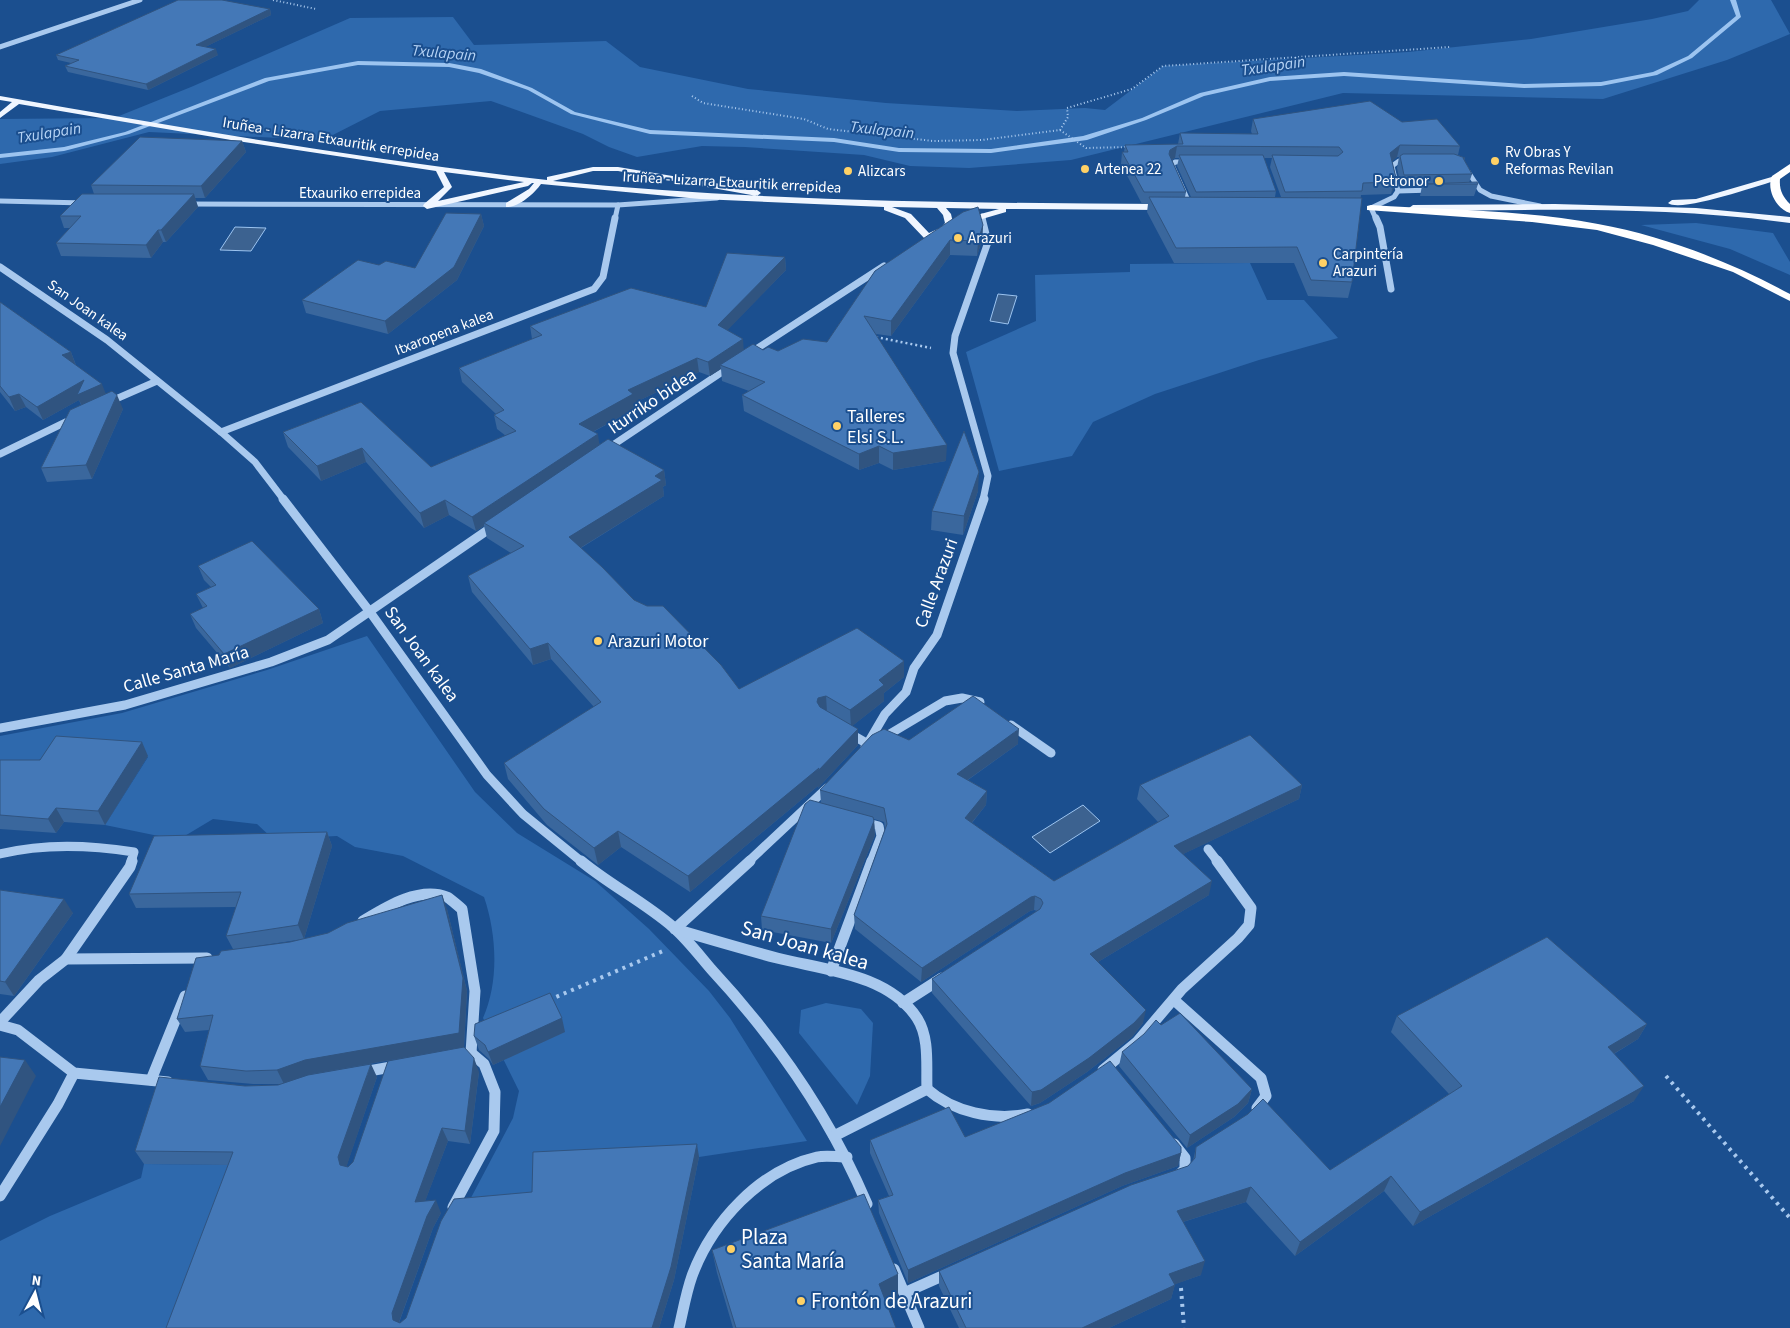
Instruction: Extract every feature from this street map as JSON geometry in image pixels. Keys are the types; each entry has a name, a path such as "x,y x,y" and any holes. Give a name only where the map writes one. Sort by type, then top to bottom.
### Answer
{"highway":[{"path":"1790,167 1775,178 1773,186 1776,196 1790,210"},
{"path":"1367,208 1532,219 1598,228 1657,243 1737,270 1790,298"}],"main road":[{"name":"Iruñea - Lizarra Etxauritik errepidea","path":"0,98 204,133 439,170 539,182 720,198 939,205 1201,208"},
{"path":"0,116 18,101"},
{"path":"427,206 593,169 618,169 806,201"},
{"path":"427,206 442,196 448,187 439,170"},
{"path":"1620,208 1697,200 1775,178"},
{"path":"509,205 532,191 539,182"},
{"path":"868,203 908,216 928,237 946,228 1018,206"},
{"path":"939,205 947,214 949,223 946,228"},
{"path":"1367,208 1620,208 1710,211 1790,220"}],"street":[{"path":"0,53 43,35 140,0"},
{"path":"0,48 43,35"},
{"path":"1398,191 1392,166 1399,161 1417,160"},
{"path":"1191,208 1172,166 1175,162 1195,162"},
{"path":"1458,163 1464,165 1480,190"},
{"path":"1398,191 1444,190"},
{"path":"1471,190 1480,190 1510,202 1558,208"},
{"path":"1391,289 1380,227 1367,208 1394,196 1398,191"},
{"name":"Etxauriko errepidea","path":"174,204 618,205 720,198"},
{"path":"0,200 89,203"},
{"name":"Itxaropena kalea","path":"221,432 594,289 603,278 618,205"},
{"name":"Calle Arazuri","path":"868,744 885,714 906,692 914,676 914,668 937,635 986,492 988,476 953,353 955,336 988,242 982,216"},
{"path":"917,244 928,237"},
{"path":"745,357 894,259"},
{"name":"San Joan kalea","path":"0,267 107,340 221,432 254,462 370,612 487,775 522,814 599,876 654,911 675,929 743,1003 808,1092 847,1157 870,1212"},
{"name":"Iturriko bidea","path":"600,454 737,362"},
{"path":"97,408 157,381"},
{"path":"0,454 79,416"},
{"path":"370,612 501,521"},
{"name":"Calle Santa María","path":"0,728 125,705 271,662 328,640 370,612"},
{"path":"855,758 868,744 889,735 898,727 945,701 962,698 977,700 992,710"},
{"path":"1006,721 1051,753"},
{"path":"838,726 868,744"},
{"path":"675,929 814,808 836,779"},
{"path":"831,971 881,836 879,826 851,818"},
{"path":"0,854 28,847 106,847 134,852 130,867 66,959 52,967 0,1023 18,1030 74,1073 179,1083"},
{"path":"1092,1078 1112,1068 1182,989 1249,926 1251,908 1208,848"},
{"path":"354,926 382,910 419,894 446,897 462,909 475,991 466,1054 484,1064 495,1092 494,1131 449,1214"},
{"name":"San Joan kalea","path":"675,929 856,977 898,998 918,1019 926,1046 927,1089"},
{"path":"66,959 196,962 215,957"},
{"path":"903,1003 952,971"},
{"path":"151,1080 189,983"},
{"path":"1174,1000 1261,1078 1266,1096 1244,1118"},
{"path":"350,1074 406,1064"},
{"path":"382,1085 388,1067"},
{"path":"0,1196 58,1104 74,1073"},
{"path":"834,1136 927,1089 945,1103 997,1116 1022,1116 1042,1110"},
{"path":"1168,1136 1189,1155 1185,1169 1181,1174 1172,1177"},
{"path":"679,1328 694,1271 717,1228 749,1192 787,1167 817,1157 847,1157"},
{"path":"889,1257 919,1328"},
{"path":"904,1293 964,1266"}],"path":[{"path":"273,0 316,9"},
{"path":"1060,130 1068,117 1067,108 1132,89 1163,66 1450,47"},
{"path":"692,96 703,103 804,119 828,129 933,141 982,140 1060,130 1086,148 1131,147"},
{"path":"867,335 953,353"},
{"path":"546,1002 665,950"},
{"path":"1666,1076 1790,1218"},
{"path":"1181,1288 1184,1306 1184,1328"}],"shaded area":[{"path":"1699,0 1771,0 1790,34 1727,60 1603,99 1343,93 1071,160 969,168 910,166 864,155 702,146 637,157 609,147 583,134 491,101 380,111 323,140 149,132 52,157 0,164 0,119 114,118 350,18 453,17 474,45 606,41 640,67 748,89 886,103 1017,111 1085,108 1105,110 1163,66 1408,52 1531,39 1652,19 1688,11"},
{"path":"1696,223 1773,233 1790,262 1790,275 1730,249 1641,225"},
{"path":"235,227 266,228 251,251 220,250"},
{"path":"1250,263 1267,300 1304,300 1338,338 1259,360 1155,394 1093,422 1072,456 999,471 966,352 1036,321 1035,275 1130,272 1130,264"},
{"path":"998,294 1017,296 1008,324 990,321"},
{"path":"367,636 475,792 517,833 595,881 649,929 709,991 730,1018 807,1141 699,1157 536,1205 464,1211 513,1118 519,1091 483,1018 492,989 494,974 494,942 484,897 403,856 355,847 337,836 273,839 257,824 213,819 178,840 105,825 148,757 64,751 0,774 0,736 122,713 267,670"},
{"path":"1083,805 1100,821 1050,853 1032,837"},
{"path":"826,1003 861,1009 873,1023 870,1076 857,1105 799,1033 801,1010"},
{"path":"144,1164 240,1165 180,1328 0,1328 0,1241 50,1216 141,1178"}],"building":[{"path":"178,0 222,0 270,9 196,45 216,49 146,84 65,66 79,60 56,55"},
{"path":"1370,101 1402,122 1437,119 1460,146 1400,145 1390,153 1396,178 1394,182 1363,183 1362,191 1285,192 1272,155 1338,156 1343,152 1339,147 1177,146 1170,150 1169,154 1186,192 1144,192 1122,152 1128,152 1125,145 1183,144 1180,133 1258,134 1253,119"},
{"path":"140,137 242,141 201,186 91,185"},
{"path":"1403,154 1454,154 1465,158 1463,158 1472,174 1404,175 1400,156"},
{"path":"1179,155 1263,155 1276,191 1196,192"},
{"path":"1477,182 1478,184 1423,184"},
{"path":"82,194 194,194 161,230 158,230 146,245 56,243 81,216 60,216"},
{"path":"1149,197 1362,198 1352,282 1311,280 1297,247 1176,248"},
{"path":"978,207 983,225 978,241 950,240 891,321 864,316 947,445 893,453 879,446 859,454 742,395 765,382 720,365 753,344 763,350 768,347 778,351 803,339 827,342 875,271 963,212"},
{"path":"446,213 481,214 454,267 385,321 302,300 358,260 379,265 386,261 415,268"},
{"path":"727,253 785,257 718,325 743,339 708,362 697,358 628,390 633,394 579,424 598,434 472,517 445,500 420,513 362,448 317,466 283,432 361,402 431,467 516,431 494,415 504,410 459,368 542,335 530,326 631,288 706,307"},
{"path":"0,302 71,352 62,355 102,384 77,395 84,380 37,407 19,394 9,397 0,386"},
{"path":"112,391 117,395 86,465 41,468 70,410"},
{"path":"964,431 979,472 964,516 932,511"},
{"path":"608,439 664,470 655,476 662,480 569,537 634,600 647,606 663,606 721,665 739,689 857,628 904,661 879,680 884,685 850,710 826,696 818,698 817,702 820,707 858,729 817,772 819,768 688,876 618,831 594,848 544,809 504,763 601,702 548,643 530,649 468,576 524,546 484,523"},
{"path":"252,541 319,609 224,654 190,614 207,606 196,594 216,585 198,566"},
{"path":"973,696 1019,729 957,774 987,791 965,818 1054,881 1169,816 1140,785 1250,735 1302,785 1174,846 1212,881 1090,954 1146,1010 1134,1023 1089,1058 1041,1090 1032,1092 932,979 1040,909 1043,903 1041,899 1035,896 1031,897 922,968 854,915 887,824 884,808 820,790 872,735 884,729 909,740"},
{"path":"56,736 142,742 98,811 56,808 48,819 0,815 0,760 40,760"},
{"path":"810,800 873,817 874,821 831,929 761,916 805,804"},
{"path":"327,832 298,925 226,936 241,892 129,894 154,836"},
{"path":"0,890 64,899 5,982 0,981"},
{"path":"442,895 463,978 459,1033 305,1060 277,1070 246,1071 200,1066 213,1015 177,1019 196,958 219,955 221,951 290,942 328,933 347,923"},
{"path":"1547,937 1647,1024 1608,1047 1644,1086 1420,1212 1391,1176 1300,1242 1251,1187 1177,1211 1205,1261 1169,1274 1175,1285 1082,1328 966,1328 939,1271 1131,1185 1188,1166 1195,1158 1196,1147 1248,1114 1263,1099 1330,1170 1462,1086 1397,1016"},
{"path":"550,993 562,1018 488,1052 485,1045 474,1036 475,1024"},
{"path":"1180,1013 1252,1089 1238,1104 1190,1135 1122,1052 1144,1034 1156,1020 1161,1025"},
{"path":"464,1047 474,1058 465,1131 442,1128 415,1202 436,1200 427,1216 392,1313 393,1320 400,1323 406,1318 441,1221 454,1199 532,1192 533,1152 697,1144 671,1267 652,1328 166,1328 233,1152 135,1151 159,1077 245,1086 278,1085 308,1075 371,1064 338,1157 340,1165 348,1167 353,1162 388,1061"},
{"path":"0,1057 25,1060 0,1107"},
{"path":"1110,1061 1181,1147 1181,1153 1125,1173 908,1270 878,1200 893,1195 870,1140 949,1107 965,1137 1049,1103"},
{"name":"Frontón de Arazuri","path":"864,1194 898,1274 879,1284 896,1328 736,1328 712,1250"}],"waterway":[{"name":"Txulapain","path":"0,156 64,149 127,133 267,79 358,63 449,65 481,71 530,89 573,113 650,132 834,140 899,150 991,151 1084,138 1144,119 1202,94 1270,79 1344,74 1524,86 1601,84 1655,74 1690,57 1739,16 1733,0"}],"place":[{"name":"Rv Obras Y Reformas Revilan","path":"1495,161"},
{"name":"Artenea 22","path":"1085,169"},
{"name":"Alizcars","path":"848,171"},
{"name":"Petronor","path":"1439,181"},
{"name":"Arazuri","path":"958,238"},
{"name":"Carpintería Arazuri","path":"1323,263"},
{"name":"Talleres Elsi S.L.","path":"837,426"},
{"name":"Arazuri Motor","path":"598,641"},
{"name":"Plaza Santa María","path":"731,1249"},
{"name":"Frontón de Arazuri","path":"801,1301"}]}
